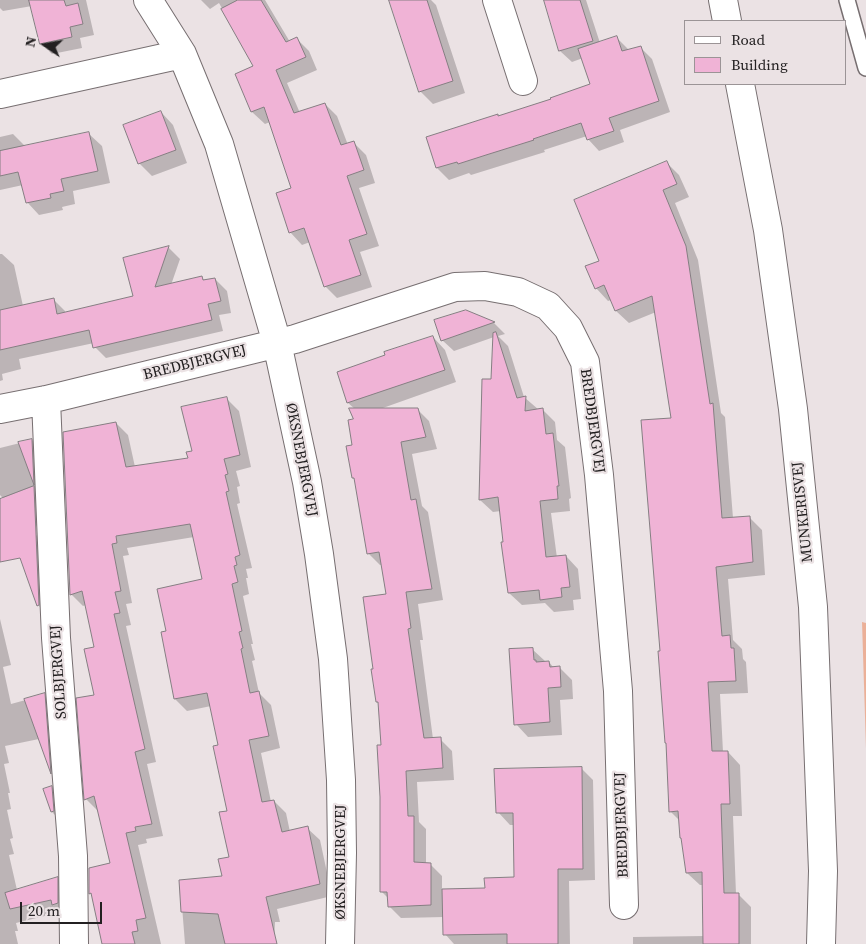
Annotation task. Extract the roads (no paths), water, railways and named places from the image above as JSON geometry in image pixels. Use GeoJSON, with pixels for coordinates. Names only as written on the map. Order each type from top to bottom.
{"type":"FeatureCollection","features":[{"type":"Feature","properties":{"kind":"street","name":"ØKSNEBJERGVEJ"},"geometry":{"type":"LineString","coordinates":[[148,0],[182,54],[218,144],[277,343],[307,482],[333,659],[341,789],[340,944]]}},
{"type":"Feature","properties":{"kind":"street"},"geometry":{"type":"LineString","coordinates":[[497,0],[523,81]]}},
{"type":"Feature","properties":{"kind":"street"},"geometry":{"type":"LineString","coordinates":[[723,0],[728,20]]}},
{"type":"Feature","properties":{"kind":"street"},"geometry":{"type":"LineString","coordinates":[[0,94],[182,54]]}},
{"type":"Feature","properties":{"kind":"street","name":"MUNKERISVEJ"},"geometry":{"type":"LineString","coordinates":[[740,85],[770,240],[793,409],[813,607],[823,871],[821,944]]}},
{"type":"Feature","properties":{"kind":"street","name":"BREDBJERGVEJ"},"geometry":{"type":"LineString","coordinates":[[0,408],[46,400],[295,339],[455,287],[485,286],[518,292],[548,306],[568,328],[585,362],[599,475],[618,691],[624,905]]}},
{"type":"Feature","properties":{"kind":"street","name":"SOLBJERGVEJ"},"geometry":{"type":"LineString","coordinates":[[46,400],[56,638],[73,856],[74,944]]}},
{"type":"Feature","properties":{"kind":"lane"},"geometry":{"type":"LineString","coordinates":[[846,0],[866,68]]}}]}
